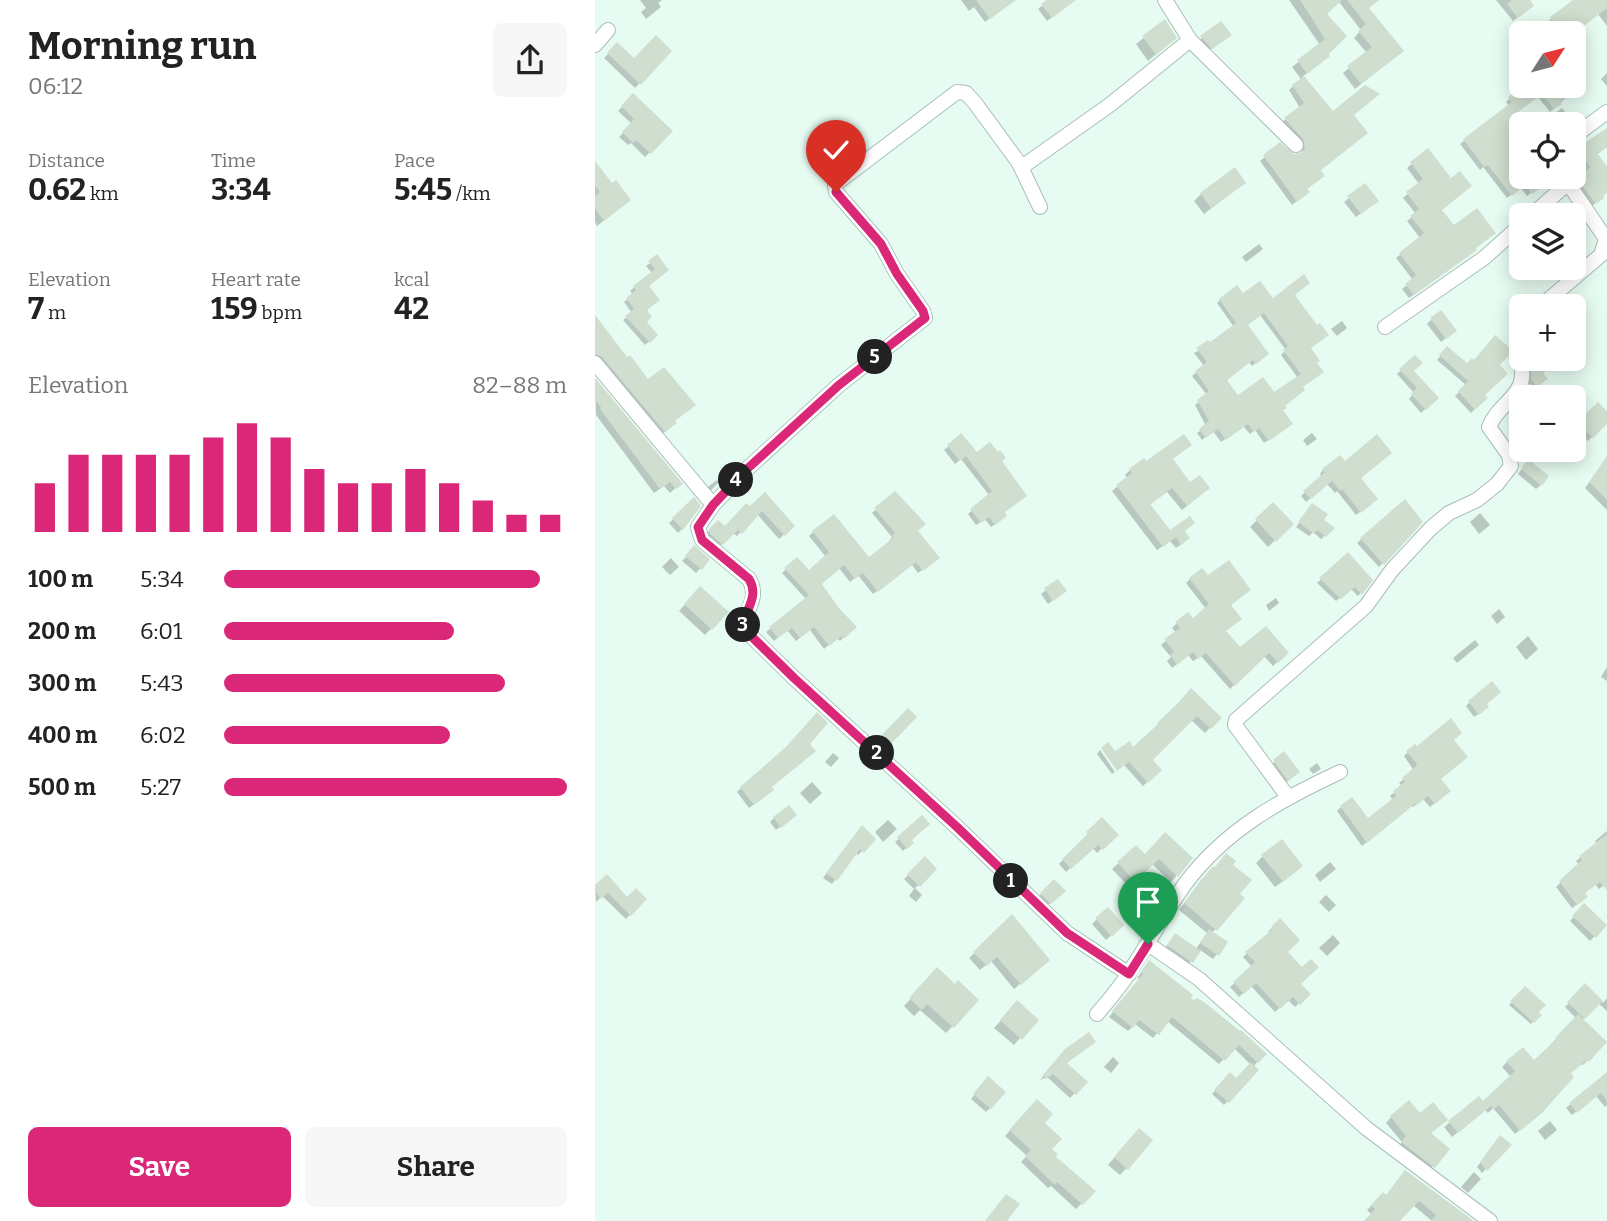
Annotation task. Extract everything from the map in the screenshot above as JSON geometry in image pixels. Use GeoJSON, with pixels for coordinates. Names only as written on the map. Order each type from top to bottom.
{"type":"FeatureCollection","features":[{"type":"Feature","properties":{"kind":"street"},"geometry":{"type":"LineString","coordinates":[[1165,0],[1190,40],[1296,145]]}},
{"type":"Feature","properties":{"kind":"street"},"geometry":{"type":"LineString","coordinates":[[595,45],[608,30]]}},
{"type":"Feature","properties":{"kind":"street"},"geometry":{"type":"LineString","coordinates":[[1022,167],[1111,104],[1190,40]]}},
{"type":"Feature","properties":{"kind":"street"},"geometry":{"type":"LineString","coordinates":[[1040,207],[1022,167],[975,103],[961,91],[837,183],[836,192],[881,244],[925,318],[839,385],[747,469],[713,505],[698,527],[702,540],[749,579],[754,588],[743,624],[745,630],[1067,933],[1129,974]]}},
{"type":"Feature","properties":{"kind":"street"},"geometry":{"type":"LineString","coordinates":[[1586,127],[1607,112]]}},
{"type":"Feature","properties":{"kind":"street"},"geometry":{"type":"LineString","coordinates":[[1544,203],[1559,189]]}},
{"type":"Feature","properties":{"kind":"street"},"geometry":{"type":"LineString","coordinates":[[1555,294],[1601,256],[1606,239],[1574,189]]}},
{"type":"Feature","properties":{"kind":"street"},"geometry":{"type":"LineString","coordinates":[[1385,327],[1484,258],[1509,236]]}},
{"type":"Feature","properties":{"kind":"street"},"geometry":{"type":"LineString","coordinates":[[595,363],[713,505]]}},
{"type":"Feature","properties":{"kind":"street"},"geometry":{"type":"LineString","coordinates":[[1287,797],[1235,725],[1237,720],[1366,606],[1392,570],[1431,528],[1449,513],[1477,500],[1497,484],[1511,466],[1509,455],[1489,427],[1495,415],[1519,389],[1522,371]]}},
{"type":"Feature","properties":{"kind":"street"},"geometry":{"type":"LineString","coordinates":[[1097,1014],[1129,974],[1185,884],[1212,854],[1243,824],[1287,797],[1340,772]]}},
{"type":"Feature","properties":{"kind":"street"},"geometry":{"type":"LineString","coordinates":[[1148,944],[1199,979],[1366,1128],[1490,1221]]}},
{"type":"Feature","properties":{"kind":"building"},"geometry":{"type":"Polygon","coordinates":[[[976,0],[1016,0],[990,19],[976,0]]]}},
{"type":"Feature","properties":{"kind":"building"},"geometry":{"type":"Polygon","coordinates":[[[1047,0],[1076,0],[1052,18],[1041,4],[1047,0]]]}},
{"type":"Feature","properties":{"kind":"building"},"geometry":{"type":"Polygon","coordinates":[[[1300,0],[1342,0],[1327,14],[1347,36],[1330,56],[1307,74],[1297,60],[1325,39],[1300,0]]]}},
{"type":"Feature","properties":{"kind":"building"},"geometry":{"type":"Polygon","coordinates":[[[1347,0],[1379,0],[1369,8],[1404,51],[1361,84],[1347,66],[1372,47],[1358,31],[1366,24],[1347,0]]]}},
{"type":"Feature","properties":{"kind":"building"},"geometry":{"type":"Polygon","coordinates":[[[1512,0],[1530,0],[1534,6],[1518,18],[1507,4],[1512,0]]]}},
{"type":"Feature","properties":{"kind":"building"},"geometry":{"type":"Polygon","coordinates":[[[1573,0],[1607,0],[1607,8],[1586,24],[1586,21],[1553,21],[1550,17],[1573,0]]]}},
{"type":"Feature","properties":{"kind":"building"},"geometry":{"type":"Polygon","coordinates":[[[1165,19],[1177,38],[1156,55],[1142,36],[1165,19]]]}},
{"type":"Feature","properties":{"kind":"building"},"geometry":{"type":"Polygon","coordinates":[[[1221,21],[1232,35],[1212,49],[1200,36],[1221,21]]]}},
{"type":"Feature","properties":{"kind":"building"},"geometry":{"type":"Polygon","coordinates":[[[656,35],[672,51],[641,85],[607,53],[617,42],[634,58],[656,35]]]}},
{"type":"Feature","properties":{"kind":"building"},"geometry":{"type":"Polygon","coordinates":[[[1304,76],[1333,111],[1365,85],[1380,94],[1354,115],[1368,133],[1321,170],[1325,176],[1307,189],[1310,192],[1297,202],[1263,155],[1280,142],[1294,154],[1305,148],[1303,139],[1284,118],[1304,103],[1292,85],[1304,76]]]}},
{"type":"Feature","properties":{"kind":"building"},"geometry":{"type":"Polygon","coordinates":[[[633,93],[673,131],[651,154],[636,140],[633,143],[622,132],[634,119],[621,106],[633,93]]]}},
{"type":"Feature","properties":{"kind":"building"},"geometry":{"type":"Polygon","coordinates":[[[1508,97],[1537,98],[1518,112],[1509,112],[1509,189],[1520,189],[1512,196],[1488,165],[1484,167],[1463,139],[1512,102],[1508,97]]]}},
{"type":"Feature","properties":{"kind":"building"},"geometry":{"type":"Polygon","coordinates":[[[1545,98],[1564,98],[1560,101],[1562,104],[1554,109],[1545,98]]]}},
{"type":"Feature","properties":{"kind":"building"},"geometry":{"type":"Polygon","coordinates":[[[1607,128],[1607,147],[1597,153],[1607,166],[1607,192],[1596,204],[1585,189],[1586,170],[1590,167],[1586,161],[1586,142],[1607,128]]]}},
{"type":"Feature","properties":{"kind":"building"},"geometry":{"type":"Polygon","coordinates":[[[1428,148],[1451,178],[1460,171],[1472,186],[1442,210],[1454,225],[1477,208],[1496,233],[1476,248],[1477,250],[1414,295],[1405,284],[1416,275],[1399,253],[1424,233],[1410,216],[1419,209],[1406,192],[1423,179],[1410,162],[1428,148]]]}},
{"type":"Feature","properties":{"kind":"building"},"geometry":{"type":"Polygon","coordinates":[[[595,161],[612,183],[616,180],[631,200],[604,221],[595,208],[595,196],[600,192],[595,186],[595,161]]]}},
{"type":"Feature","properties":{"kind":"building"},"geometry":{"type":"Polygon","coordinates":[[[1235,167],[1246,183],[1211,208],[1200,193],[1235,167]]]}},
{"type":"Feature","properties":{"kind":"building"},"geometry":{"type":"Polygon","coordinates":[[[1365,183],[1379,201],[1361,214],[1347,196],[1365,183]]]}},
{"type":"Feature","properties":{"kind":"building"},"geometry":{"type":"Polygon","coordinates":[[[657,254],[669,270],[649,286],[660,300],[647,310],[652,317],[647,322],[658,335],[650,343],[625,316],[634,309],[626,298],[636,290],[633,286],[655,269],[648,261],[657,254]]]}},
{"type":"Feature","properties":{"kind":"building"},"geometry":{"type":"Polygon","coordinates":[[[1304,274],[1310,283],[1295,295],[1317,325],[1320,323],[1329,335],[1311,348],[1324,372],[1303,387],[1305,390],[1285,406],[1287,408],[1283,410],[1293,424],[1269,441],[1259,428],[1254,432],[1248,424],[1226,440],[1218,429],[1206,438],[1199,429],[1209,421],[1197,400],[1209,391],[1195,371],[1207,362],[1196,348],[1208,340],[1210,342],[1236,323],[1219,299],[1237,285],[1243,293],[1260,281],[1273,298],[1304,274]],[[1264,313],[1248,325],[1269,354],[1256,364],[1253,360],[1227,380],[1238,395],[1263,377],[1274,392],[1301,374],[1283,350],[1288,346],[1264,313]]]}},
{"type":"Feature","properties":{"kind":"building"},"geometry":{"type":"Polygon","coordinates":[[[1441,310],[1457,331],[1446,339],[1430,318],[1441,310]]]}},
{"type":"Feature","properties":{"kind":"building"},"geometry":{"type":"Polygon","coordinates":[[[595,315],[627,357],[630,355],[648,379],[664,367],[696,405],[665,432],[602,357],[595,354],[595,315]]]}},
{"type":"Feature","properties":{"kind":"building"},"geometry":{"type":"Polygon","coordinates":[[[1495,335],[1509,347],[1509,355],[1500,365],[1508,374],[1485,395],[1488,398],[1475,410],[1458,391],[1468,381],[1439,355],[1447,346],[1467,363],[1472,358],[1474,360],[1495,335]]]}},
{"type":"Feature","properties":{"kind":"building"},"geometry":{"type":"Polygon","coordinates":[[[1415,355],[1423,363],[1414,371],[1439,398],[1426,410],[1411,394],[1417,388],[1399,369],[1415,355]]]}},
{"type":"Feature","properties":{"kind":"building"},"geometry":{"type":"Polygon","coordinates":[[[1531,371],[1546,371],[1543,373],[1548,379],[1536,385],[1531,379],[1531,371]]]}},
{"type":"Feature","properties":{"kind":"building"},"geometry":{"type":"Polygon","coordinates":[[[595,378],[683,484],[676,489],[670,482],[660,489],[600,409],[595,400],[595,378]]]}},
{"type":"Feature","properties":{"kind":"building"},"geometry":{"type":"Polygon","coordinates":[[[1598,402],[1607,411],[1607,424],[1593,438],[1586,431],[1586,413],[1598,402]]]}},
{"type":"Feature","properties":{"kind":"building"},"geometry":{"type":"Polygon","coordinates":[[[961,433],[977,452],[990,442],[998,452],[1000,450],[1006,458],[1002,461],[1027,496],[1005,512],[1007,516],[995,525],[989,517],[981,523],[970,509],[992,491],[966,456],[960,461],[947,445],[961,433]]]}},
{"type":"Feature","properties":{"kind":"building"},"geometry":{"type":"Polygon","coordinates":[[[1184,434],[1192,445],[1173,459],[1190,482],[1200,475],[1210,488],[1187,506],[1172,488],[1150,504],[1170,530],[1190,516],[1195,523],[1185,531],[1190,538],[1181,545],[1176,537],[1163,547],[1116,485],[1132,473],[1129,469],[1144,458],[1146,461],[1184,434]]]}},
{"type":"Feature","properties":{"kind":"building"},"geometry":{"type":"Polygon","coordinates":[[[1377,434],[1392,453],[1361,478],[1378,499],[1361,513],[1332,481],[1311,499],[1303,491],[1325,472],[1322,469],[1340,455],[1345,461],[1377,434]]]}},
{"type":"Feature","properties":{"kind":"building"},"geometry":{"type":"Polygon","coordinates":[[[1607,456],[1607,500],[1589,482],[1607,456]]]}},
{"type":"Feature","properties":{"kind":"building"},"geometry":{"type":"Polygon","coordinates":[[[1526,462],[1532,462],[1549,476],[1542,486],[1521,469],[1526,462]]]}},
{"type":"Feature","properties":{"kind":"building"},"geometry":{"type":"Polygon","coordinates":[[[895,491],[926,524],[918,531],[940,558],[923,571],[916,562],[878,592],[863,573],[855,579],[844,565],[822,584],[838,607],[857,627],[845,638],[842,636],[829,646],[814,627],[800,638],[792,628],[778,638],[769,627],[809,595],[784,568],[797,557],[809,570],[829,552],[812,531],[834,514],[869,557],[893,538],[895,533],[874,508],[895,491]]]}},
{"type":"Feature","properties":{"kind":"building"},"geometry":{"type":"Polygon","coordinates":[[[765,492],[795,526],[785,536],[762,511],[742,534],[738,530],[723,545],[710,534],[709,529],[718,520],[725,526],[746,503],[750,506],[765,492]]]}},
{"type":"Feature","properties":{"kind":"building"},"geometry":{"type":"Polygon","coordinates":[[[694,497],[701,506],[683,530],[672,518],[694,497]]]}},
{"type":"Feature","properties":{"kind":"building"},"geometry":{"type":"Polygon","coordinates":[[[1405,499],[1423,522],[1384,565],[1360,538],[1405,499]]]}},
{"type":"Feature","properties":{"kind":"building"},"geometry":{"type":"Polygon","coordinates":[[[1273,502],[1294,524],[1276,542],[1255,519],[1273,502]]]}},
{"type":"Feature","properties":{"kind":"building"},"geometry":{"type":"Polygon","coordinates":[[[1312,503],[1328,514],[1324,520],[1335,528],[1326,537],[1317,530],[1314,534],[1298,522],[1312,503]]]}},
{"type":"Feature","properties":{"kind":"building"},"geometry":{"type":"Polygon","coordinates":[[[694,545],[710,559],[702,570],[685,556],[694,545]]]}},
{"type":"Feature","properties":{"kind":"building"},"geometry":{"type":"Polygon","coordinates":[[[1348,552],[1373,580],[1362,595],[1355,587],[1341,599],[1319,578],[1348,552]]]}},
{"type":"Feature","properties":{"kind":"building"},"geometry":{"type":"Polygon","coordinates":[[[1229,560],[1251,590],[1231,605],[1242,619],[1226,631],[1240,647],[1266,626],[1289,653],[1278,663],[1269,653],[1235,686],[1206,653],[1198,659],[1193,652],[1177,665],[1170,655],[1174,652],[1164,639],[1180,628],[1175,622],[1188,612],[1193,618],[1209,604],[1189,578],[1202,568],[1208,575],[1229,560]]]}},
{"type":"Feature","properties":{"kind":"building"},"geometry":{"type":"Polygon","coordinates":[[[1058,579],[1067,591],[1053,601],[1044,588],[1058,579]]]}},
{"type":"Feature","properties":{"kind":"building"},"geometry":{"type":"Polygon","coordinates":[[[700,586],[729,612],[712,630],[684,604],[700,586]]]}},
{"type":"Feature","properties":{"kind":"building"},"geometry":{"type":"Polygon","coordinates":[[[1492,681],[1501,692],[1479,715],[1468,701],[1492,681]]]}},
{"type":"Feature","properties":{"kind":"building"},"geometry":{"type":"Polygon","coordinates":[[[1191,688],[1222,718],[1211,729],[1197,716],[1153,760],[1162,770],[1148,783],[1129,762],[1117,771],[1101,748],[1108,742],[1115,751],[1130,741],[1133,747],[1191,688]]]}},
{"type":"Feature","properties":{"kind":"building"},"geometry":{"type":"Polygon","coordinates":[[[908,708],[917,717],[886,749],[877,740],[908,708]]]}},
{"type":"Feature","properties":{"kind":"building"},"geometry":{"type":"Polygon","coordinates":[[[817,712],[828,723],[810,744],[816,751],[754,805],[740,787],[786,747],[817,712]]]}},
{"type":"Feature","properties":{"kind":"building"},"geometry":{"type":"Polygon","coordinates":[[[1451,718],[1462,733],[1454,740],[1468,757],[1441,779],[1451,791],[1435,804],[1428,796],[1417,805],[1416,803],[1367,843],[1340,806],[1352,797],[1368,818],[1396,796],[1393,791],[1405,782],[1402,778],[1417,764],[1406,751],[1415,744],[1417,746],[1451,718]]]}},
{"type":"Feature","properties":{"kind":"building"},"geometry":{"type":"Polygon","coordinates":[[[1284,751],[1300,772],[1288,781],[1273,760],[1284,751]]]}},
{"type":"Feature","properties":{"kind":"building"},"geometry":{"type":"Polygon","coordinates":[[[789,805],[797,815],[781,828],[773,817],[789,805]]]}},
{"type":"Feature","properties":{"kind":"building"},"geometry":{"type":"Polygon","coordinates":[[[922,815],[930,824],[912,840],[914,843],[907,849],[897,837],[922,815]]]}},
{"type":"Feature","properties":{"kind":"building"},"geometry":{"type":"Polygon","coordinates":[[[1102,817],[1119,835],[1103,850],[1098,845],[1071,869],[1062,859],[1102,817]]]}},
{"type":"Feature","properties":{"kind":"building"},"geometry":{"type":"Polygon","coordinates":[[[862,825],[876,839],[864,853],[860,849],[837,881],[826,873],[862,825]]]}},
{"type":"Feature","properties":{"kind":"building"},"geometry":{"type":"Polygon","coordinates":[[[1165,832],[1193,858],[1178,877],[1159,859],[1135,882],[1117,862],[1136,845],[1145,854],[1165,832]]]}},
{"type":"Feature","properties":{"kind":"building"},"geometry":{"type":"Polygon","coordinates":[[[1607,834],[1607,890],[1600,882],[1585,893],[1588,897],[1577,905],[1559,881],[1582,860],[1579,856],[1607,834]]]}},
{"type":"Feature","properties":{"kind":"building"},"geometry":{"type":"Polygon","coordinates":[[[1282,839],[1303,866],[1283,882],[1261,855],[1282,839]]]}},
{"type":"Feature","properties":{"kind":"building"},"geometry":{"type":"Polygon","coordinates":[[[1226,853],[1236,861],[1233,865],[1252,880],[1240,894],[1245,898],[1217,931],[1184,903],[1226,853]]]}},
{"type":"Feature","properties":{"kind":"building"},"geometry":{"type":"Polygon","coordinates":[[[925,856],[937,869],[920,887],[907,874],[925,856]]]}},
{"type":"Feature","properties":{"kind":"building"},"geometry":{"type":"Polygon","coordinates":[[[607,874],[627,897],[636,888],[647,899],[631,916],[608,893],[601,899],[595,892],[595,885],[607,874]]]}},
{"type":"Feature","properties":{"kind":"building"},"geometry":{"type":"Polygon","coordinates":[[[1054,879],[1066,891],[1051,904],[1040,893],[1054,879]]]}},
{"type":"Feature","properties":{"kind":"building"},"geometry":{"type":"Polygon","coordinates":[[[1134,883],[1153,903],[1140,914],[1122,894],[1134,883]]]}},
{"type":"Feature","properties":{"kind":"building"},"geometry":{"type":"Polygon","coordinates":[[[1584,903],[1607,925],[1596,938],[1572,916],[1584,903]]]}},
{"type":"Feature","properties":{"kind":"building"},"geometry":{"type":"Polygon","coordinates":[[[1108,907],[1124,925],[1112,937],[1095,918],[1108,907]]]}},
{"type":"Feature","properties":{"kind":"building"},"geometry":{"type":"Polygon","coordinates":[[[1012,914],[1050,960],[1021,985],[997,957],[987,966],[973,952],[1012,914]]]}},
{"type":"Feature","properties":{"kind":"building"},"geometry":{"type":"Polygon","coordinates":[[[1280,918],[1300,940],[1288,952],[1302,967],[1311,959],[1319,967],[1301,984],[1311,994],[1300,1005],[1293,997],[1280,1009],[1256,983],[1244,994],[1233,982],[1255,962],[1245,952],[1273,929],[1271,927],[1280,918]]]}},
{"type":"Feature","properties":{"kind":"building"},"geometry":{"type":"Polygon","coordinates":[[[1209,929],[1228,942],[1219,956],[1200,943],[1209,929]]]}},
{"type":"Feature","properties":{"kind":"building"},"geometry":{"type":"Polygon","coordinates":[[[1175,933],[1201,951],[1193,963],[1167,945],[1175,933]]]}},
{"type":"Feature","properties":{"kind":"building"},"geometry":{"type":"Polygon","coordinates":[[[1149,960],[1193,995],[1191,998],[1204,1002],[1267,1054],[1258,1063],[1239,1045],[1225,1061],[1172,1017],[1159,1035],[1139,1020],[1133,1028],[1112,1011],[1143,974],[1141,972],[1149,960]]]}},
{"type":"Feature","properties":{"kind":"building"},"geometry":{"type":"Polygon","coordinates":[[[937,967],[955,984],[958,980],[979,1000],[954,1028],[927,1004],[922,1010],[909,998],[937,967]]]}},
{"type":"Feature","properties":{"kind":"building"},"geometry":{"type":"Polygon","coordinates":[[[1585,983],[1603,1001],[1585,1019],[1567,1002],[1585,983]]]}},
{"type":"Feature","properties":{"kind":"building"},"geometry":{"type":"Polygon","coordinates":[[[1525,986],[1546,1005],[1539,1012],[1542,1015],[1534,1023],[1510,1001],[1525,986]]]}},
{"type":"Feature","properties":{"kind":"building"},"geometry":{"type":"Polygon","coordinates":[[[1017,1000],[1039,1020],[1022,1040],[1000,1020],[1017,1000]]]}},
{"type":"Feature","properties":{"kind":"building"},"geometry":{"type":"Polygon","coordinates":[[[1578,1014],[1607,1042],[1589,1062],[1587,1060],[1571,1073],[1574,1077],[1541,1114],[1520,1131],[1499,1105],[1493,1110],[1491,1106],[1458,1133],[1448,1121],[1479,1096],[1483,1101],[1515,1071],[1506,1061],[1523,1047],[1534,1060],[1557,1039],[1555,1038],[1578,1014]]]}},
{"type":"Feature","properties":{"kind":"building"},"geometry":{"type":"Polygon","coordinates":[[[1089,1032],[1096,1042],[1067,1063],[1088,1082],[1076,1095],[1053,1074],[1046,1079],[1043,1075],[1065,1049],[1089,1032]]]}},
{"type":"Feature","properties":{"kind":"building"},"geometry":{"type":"Polygon","coordinates":[[[1251,1062],[1259,1070],[1229,1103],[1214,1090],[1230,1072],[1236,1078],[1251,1062]]]}},
{"type":"Feature","properties":{"kind":"building"},"geometry":{"type":"Polygon","coordinates":[[[1607,1072],[1607,1101],[1601,1093],[1577,1113],[1569,1103],[1607,1072]]]}},
{"type":"Feature","properties":{"kind":"building"},"geometry":{"type":"Polygon","coordinates":[[[988,1076],[1006,1092],[991,1109],[973,1094],[988,1076]]]}},
{"type":"Feature","properties":{"kind":"building"},"geometry":{"type":"Polygon","coordinates":[[[1037,1099],[1053,1114],[1045,1123],[1062,1139],[1052,1149],[1058,1154],[1056,1157],[1096,1191],[1083,1205],[1057,1182],[1055,1185],[1025,1156],[1031,1150],[1009,1130],[1037,1099]]]}},
{"type":"Feature","properties":{"kind":"building"},"geometry":{"type":"Polygon","coordinates":[[[1409,1100],[1420,1113],[1433,1102],[1448,1120],[1431,1133],[1450,1149],[1435,1168],[1401,1142],[1406,1136],[1390,1116],[1409,1100]]]}},
{"type":"Feature","properties":{"kind":"building"},"geometry":{"type":"Polygon","coordinates":[[[1139,1128],[1153,1140],[1128,1170],[1114,1157],[1139,1128]]]}},
{"type":"Feature","properties":{"kind":"building"},"geometry":{"type":"Polygon","coordinates":[[[1500,1135],[1512,1145],[1487,1171],[1480,1162],[1500,1135]]]}},
{"type":"Feature","properties":{"kind":"building"},"geometry":{"type":"Polygon","coordinates":[[[1405,1170],[1474,1221],[1431,1221],[1436,1215],[1419,1201],[1400,1221],[1364,1221],[1375,1209],[1371,1205],[1383,1192],[1386,1195],[1405,1170]]]}},
{"type":"Feature","properties":{"kind":"building"},"geometry":{"type":"Polygon","coordinates":[[[1006,1194],[1020,1204],[1007,1221],[985,1221],[1006,1194]]]}},
{"type":"Feature","properties":{"kind":"route"},"geometry":{"type":"LineString","coordinates":[[836,192],[881,244],[925,318],[839,385],[747,469],[713,505],[698,527],[699,534],[702,540],[749,579],[754,588],[743,624],[745,630],[1067,933],[1129,974],[1148,944]]}}]}
